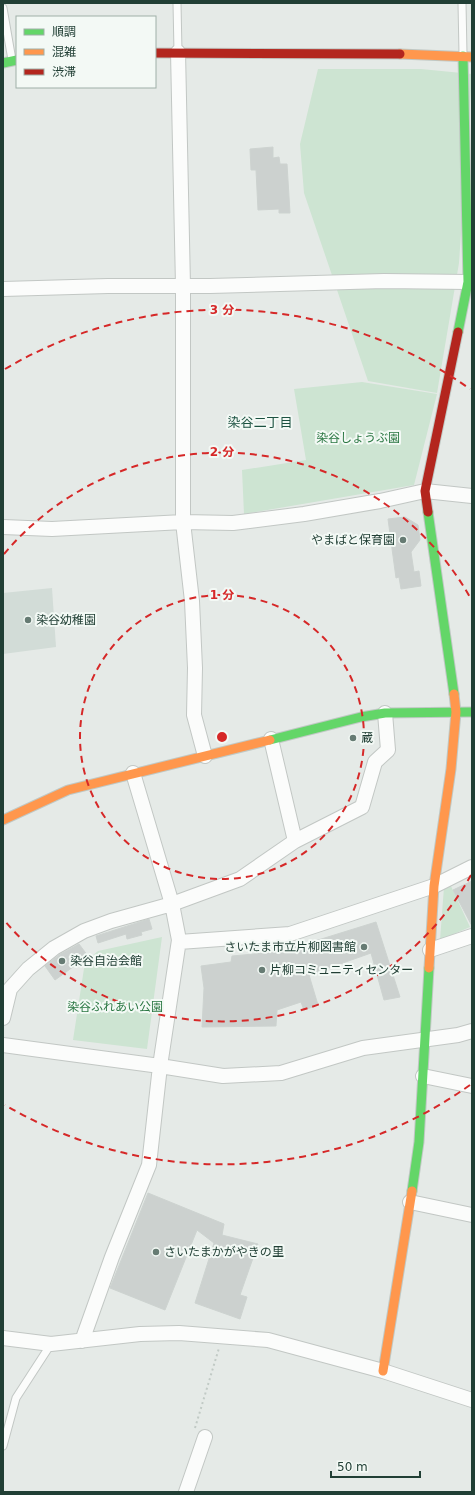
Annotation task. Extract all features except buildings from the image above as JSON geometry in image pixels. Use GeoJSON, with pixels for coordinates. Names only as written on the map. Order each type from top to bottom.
{"type":"FeatureCollection","features":[{"type":"Feature","properties":{"kind":"street"},"geometry":{"type":"LineString","coordinates":[[178,52],[183,286],[183,522],[192,602],[195,668],[194,715],[205,756]]}},
{"type":"Feature","properties":{"kind":"street"},"geometry":{"type":"LineString","coordinates":[[156,53],[178,52],[306,55],[380,53],[468,57],[468,282],[442,416],[425,491],[456,712],[451,769],[434,886],[419,1142],[383,1371]]}},
{"type":"Feature","properties":{"kind":"street"},"geometry":{"type":"LineString","coordinates":[[3,63],[15,60]]}},
{"type":"Feature","properties":{"kind":"street"},"geometry":{"type":"LineString","coordinates":[[3,289],[384,281],[468,282]]}},
{"type":"Feature","properties":{"kind":"street"},"geometry":{"type":"LineString","coordinates":[[3,527],[52,528],[183,522],[234,523],[280,518],[380,501],[425,491],[472,496]]}},
{"type":"Feature","properties":{"kind":"street"},"geometry":{"type":"LineString","coordinates":[[3,820],[68,790],[271,739],[385,713],[472,712]]}},
{"type":"Feature","properties":{"kind":"street"},"geometry":{"type":"LineString","coordinates":[[3,1018],[7,990],[33,964],[54,948],[84,931],[111,921],[172,904],[240,879],[295,841],[362,806],[375,762],[388,750],[385,713]]}},
{"type":"Feature","properties":{"kind":"street"},"geometry":{"type":"LineString","coordinates":[[271,739],[295,841]]}},
{"type":"Feature","properties":{"kind":"street"},"geometry":{"type":"LineString","coordinates":[[82,1341],[112,1257],[149,1165],[160,1066],[179,942],[172,904],[133,773]]}},
{"type":"Feature","properties":{"kind":"street"},"geometry":{"type":"LineString","coordinates":[[179,942],[290,934],[434,886],[472,867]]}},
{"type":"Feature","properties":{"kind":"street"},"geometry":{"type":"LineString","coordinates":[[430,950],[472,936]]}},
{"type":"Feature","properties":{"kind":"street"},"geometry":{"type":"LineString","coordinates":[[3,1045],[160,1066],[222,1076],[281,1073],[363,1048],[458,1035],[472,1031]]}},
{"type":"Feature","properties":{"kind":"street"},"geometry":{"type":"LineString","coordinates":[[423,1076],[472,1086]]}},
{"type":"Feature","properties":{"kind":"street"},"geometry":{"type":"LineString","coordinates":[[410,1202],[472,1215]]}},
{"type":"Feature","properties":{"kind":"street"},"geometry":{"type":"LineString","coordinates":[[3,1338],[51,1344],[140,1334],[179,1333],[268,1340],[383,1371],[472,1400]]}},
{"type":"Feature","properties":{"kind":"street"},"geometry":{"type":"LineString","coordinates":[[186,1492],[205,1437]]}},
{"type":"Feature","properties":{"kind":"lane"},"geometry":{"type":"LineString","coordinates":[[177,3],[178,52]]}},
{"type":"Feature","properties":{"kind":"lane"},"geometry":{"type":"LineString","coordinates":[[462,3],[468,57]]}},
{"type":"Feature","properties":{"kind":"lane"},"geometry":{"type":"LineString","coordinates":[[3,8],[15,60]]}},
{"type":"Feature","properties":{"kind":"lane"},"geometry":{"type":"LineString","coordinates":[[3,1446],[16,1398],[51,1344]]}},
{"type":"Feature","properties":{"kind":"path"},"geometry":{"type":"LineString","coordinates":[[205,1437],[194,1433],[223,1337]]}},
{"type":"Feature","properties":{"kind":"shaded area","name":"染谷幼稚園"},"geometry":{"type":"Polygon","coordinates":[[[52,588],[56,647],[3,654],[3,593],[52,588]]]}},
{"type":"Feature","properties":{"kind":"green space"},"geometry":{"type":"Polygon","coordinates":[[[318,69],[421,69],[472,74],[459,263],[437,393],[368,381],[304,193],[300,144],[318,69]]]}},
{"type":"Feature","properties":{"kind":"green space","name":"染谷しょうぶ園"},"geometry":{"type":"Polygon","coordinates":[[[362,382],[437,394],[414,485],[244,514],[242,470],[306,460],[294,389],[362,382]]]}},
{"type":"Feature","properties":{"kind":"green space"},"geometry":{"type":"Polygon","coordinates":[[[450,884],[470,927],[440,940],[444,887],[450,884]]]}},
{"type":"Feature","properties":{"kind":"green space","name":"染谷ふれあい公園"},"geometry":{"type":"Polygon","coordinates":[[[162,937],[147,1049],[73,1040],[85,962],[98,951],[162,937]]]}},
{"type":"Feature","properties":{"kind":"traffic: fast"},"geometry":{"type":"LineString","coordinates":[[458,332],[468,282],[463,56]]}},
{"type":"Feature","properties":{"kind":"traffic: fast"},"geometry":{"type":"LineString","coordinates":[[3,63],[16,60]]}},
{"type":"Feature","properties":{"kind":"traffic: fast"},"geometry":{"type":"LineString","coordinates":[[428,512],[454,694]]}},
{"type":"Feature","properties":{"kind":"traffic: fast"},"geometry":{"type":"LineString","coordinates":[[270,740],[361,717],[385,713],[472,712]]}},
{"type":"Feature","properties":{"kind":"traffic: fast"},"geometry":{"type":"LineString","coordinates":[[412,1191],[419,1142],[429,968]]}},
{"type":"Feature","properties":{"kind":"traffic: slow"},"geometry":{"type":"LineString","coordinates":[[400,54],[472,57]]}},
{"type":"Feature","properties":{"kind":"traffic: slow"},"geometry":{"type":"LineString","coordinates":[[429,968],[434,886],[451,769],[456,712],[454,694]]}},
{"type":"Feature","properties":{"kind":"traffic: slow"},"geometry":{"type":"LineString","coordinates":[[3,820],[68,790],[270,740]]}},
{"type":"Feature","properties":{"kind":"traffic: slow"},"geometry":{"type":"LineString","coordinates":[[383,1371],[412,1191]]}},
{"type":"Feature","properties":{"kind":"traffic: jam"},"geometry":{"type":"LineString","coordinates":[[156,53],[400,54]]}},
{"type":"Feature","properties":{"kind":"traffic: jam"},"geometry":{"type":"LineString","coordinates":[[428,512],[425,491],[458,332]]}},
{"type":"Feature","properties":{"kind":"place","name":"やまばと保育園"},"geometry":{"type":"Point","coordinates":[403,540]}},
{"type":"Feature","properties":{"kind":"place","name":"染谷幼稚園"},"geometry":{"type":"Point","coordinates":[28,620]}},
{"type":"Feature","properties":{"kind":"place","name":"蔵"},"geometry":{"type":"Point","coordinates":[353,738]}},
{"type":"Feature","properties":{"kind":"place","name":"さいたま市立片柳図書館"},"geometry":{"type":"Point","coordinates":[364,947]}},
{"type":"Feature","properties":{"kind":"place","name":"染谷自治会館"},"geometry":{"type":"Point","coordinates":[62,961]}},
{"type":"Feature","properties":{"kind":"place","name":"片柳コミュニティセンター"},"geometry":{"type":"Point","coordinates":[262,970]}},
{"type":"Feature","properties":{"kind":"place","name":"さいたまかがやきの里"},"geometry":{"type":"Point","coordinates":[156,1252]}},
{"type":"Feature","properties":{"kind":"district","name":"染谷二丁目"},"geometry":{"type":"Point","coordinates":[260,422]}}]}
